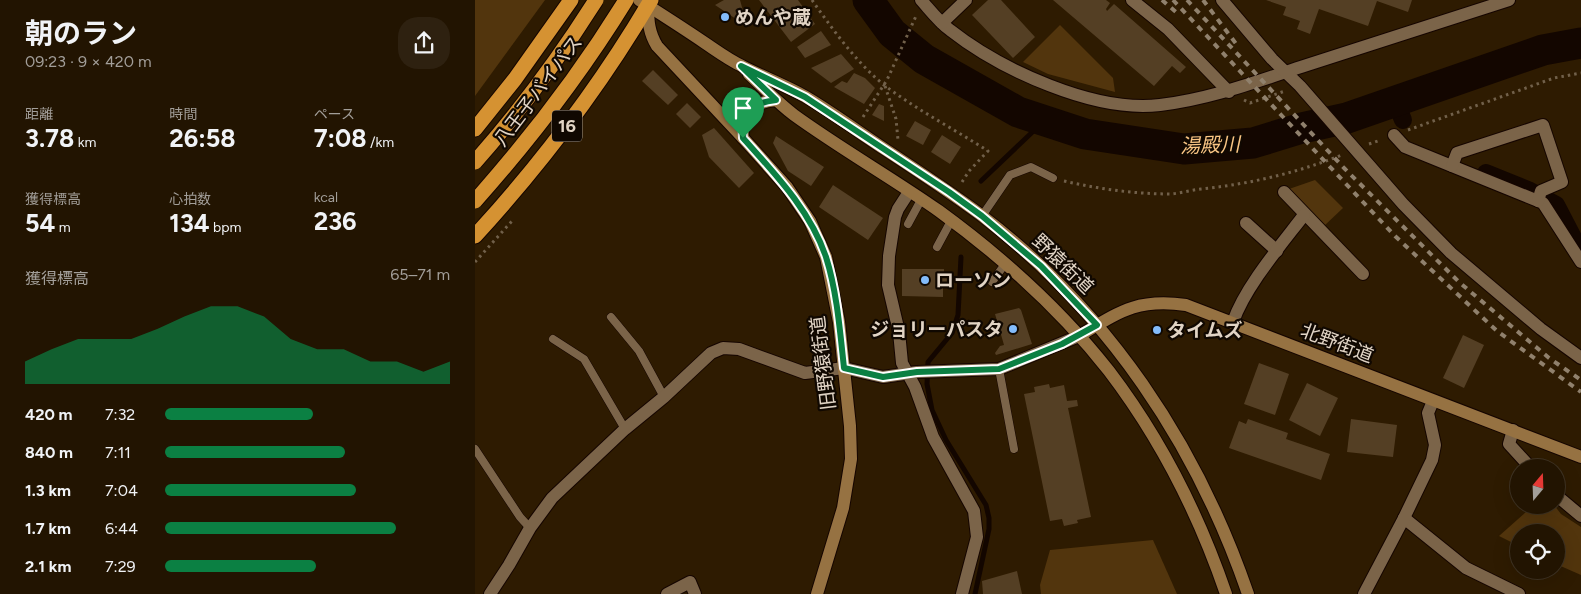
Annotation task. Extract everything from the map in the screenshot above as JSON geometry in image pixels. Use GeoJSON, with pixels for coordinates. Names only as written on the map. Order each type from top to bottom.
{"type":"FeatureCollection","features":[{"type":"Feature","properties":{"kind":"highway"},"geometry":{"type":"LineString","coordinates":[[475,129],[515,79],[571,0]]}},
{"type":"Feature","properties":{"kind":"highway","name":"八王子バイパス"},"geometry":{"type":"LineString","coordinates":[[475,162],[533,93],[596,0]]}},
{"type":"Feature","properties":{"kind":"highway","name":"八王子バイパス"},"geometry":{"type":"LineString","coordinates":[[475,202],[553,109],[600,43],[626,0]]}},
{"type":"Feature","properties":{"kind":"highway","name":"16"},"geometry":{"type":"LineString","coordinates":[[475,236],[527,177],[570,122],[646,2]]}},
{"type":"Feature","properties":{"kind":"main road","name":"野猿街道"},"geometry":{"type":"LineString","coordinates":[[646,2],[741,66],[805,97],[949,192],[982,216],[1041,266],[1097,325],[1128,362],[1151,395],[1192,464],[1225,534],[1248,594]]}},
{"type":"Feature","properties":{"kind":"main road","name":"旧野猿街道"},"geometry":{"type":"LineString","coordinates":[[646,2],[648,22],[652,38],[657,46],[787,187],[802,208],[820,242],[829,271],[839,322],[851,442],[849,473],[843,508],[817,594]]}},
{"type":"Feature","properties":{"kind":"main road","name":"野猿街道"},"geometry":{"type":"LineString","coordinates":[[741,66],[794,115],[951,220],[1005,264],[1037,293],[1079,336],[1123,391],[1168,463],[1200,528],[1227,594]]}},
{"type":"Feature","properties":{"kind":"main road"},"geometry":{"type":"LineString","coordinates":[[743,138],[744,120],[751,108],[758,104],[776,100]]}},
{"type":"Feature","properties":{"kind":"main road","name":"北野街道"},"geometry":{"type":"LineString","coordinates":[[1079,336],[1131,308],[1164,302],[1186,305],[1581,457]]}},
{"type":"Feature","properties":{"kind":"street"},"geometry":{"type":"LineString","coordinates":[[942,23],[966,0]]}},
{"type":"Feature","properties":{"kind":"street"},"geometry":{"type":"LineString","coordinates":[[1132,0],[1168,29],[1229,92]]}},
{"type":"Feature","properties":{"kind":"street"},"geometry":{"type":"LineString","coordinates":[[1222,0],[1272,59],[1300,86],[1403,204],[1451,253],[1541,329],[1581,358]]}},
{"type":"Feature","properties":{"kind":"street"},"geometry":{"type":"LineString","coordinates":[[919,6],[971,44],[1020,72],[1086,98],[1126,105],[1160,105],[1229,92],[1509,0]]}},
{"type":"Feature","properties":{"kind":"street"},"geometry":{"type":"LineString","coordinates":[[1452,166],[1457,153],[1543,125],[1562,182],[1541,191],[1538,201]]}},
{"type":"Feature","properties":{"kind":"street"},"geometry":{"type":"LineString","coordinates":[[1394,135],[1405,146],[1543,203],[1581,262]]}},
{"type":"Feature","properties":{"kind":"street"},"geometry":{"type":"LineString","coordinates":[[909,192],[895,217],[889,256],[888,284],[899,332],[902,363],[912,373],[933,437],[974,511],[977,537],[962,594]]}},
{"type":"Feature","properties":{"kind":"street"},"geometry":{"type":"LineString","coordinates":[[1284,192],[1304,215],[1363,274]]}},
{"type":"Feature","properties":{"kind":"street"},"geometry":{"type":"LineString","coordinates":[[1233,322],[1238,306],[1304,215]]}},
{"type":"Feature","properties":{"kind":"street"},"geometry":{"type":"LineString","coordinates":[[1246,222],[1277,251]]}},
{"type":"Feature","properties":{"kind":"street"},"geometry":{"type":"LineString","coordinates":[[489,594],[509,565],[529,528],[552,498],[625,429],[664,397],[711,353],[723,348],[739,349],[805,373],[844,368],[883,377],[970,368],[999,369],[1079,336]]}},
{"type":"Feature","properties":{"kind":"street"},"geometry":{"type":"LineString","coordinates":[[1364,594],[1432,460],[1435,445],[1428,413],[1433,401]]}},
{"type":"Feature","properties":{"kind":"street"},"geometry":{"type":"LineString","coordinates":[[1513,430],[1509,444],[1523,459]]}},
{"type":"Feature","properties":{"kind":"street"},"geometry":{"type":"LineString","coordinates":[[1565,504],[1581,516]]}},
{"type":"Feature","properties":{"kind":"street"},"geometry":{"type":"LineString","coordinates":[[1404,518],[1466,568],[1519,594]]}},
{"type":"Feature","properties":{"kind":"street"},"geometry":{"type":"LineString","coordinates":[[667,594],[689,582],[695,594]]}},
{"type":"Feature","properties":{"kind":"lane"},"geometry":{"type":"LineString","coordinates":[[982,216],[1010,175],[1031,167],[1053,178]]}},
{"type":"Feature","properties":{"kind":"lane"},"geometry":{"type":"LineString","coordinates":[[909,224],[921,200]]}},
{"type":"Feature","properties":{"kind":"lane"},"geometry":{"type":"LineString","coordinates":[[937,247],[951,220]]}},
{"type":"Feature","properties":{"kind":"lane"},"geometry":{"type":"LineString","coordinates":[[992,282],[1005,264]]}},
{"type":"Feature","properties":{"kind":"lane"},"geometry":{"type":"LineString","coordinates":[[611,317],[639,351],[664,397]]}},
{"type":"Feature","properties":{"kind":"lane"},"geometry":{"type":"LineString","coordinates":[[553,339],[584,359],[625,429]]}},
{"type":"Feature","properties":{"kind":"lane"},"geometry":{"type":"LineString","coordinates":[[999,369],[1014,449]]}},
{"type":"Feature","properties":{"kind":"lane"},"geometry":{"type":"LineString","coordinates":[[476,453],[529,528]]}},
{"type":"Feature","properties":{"kind":"path"},"geometry":{"type":"LineString","coordinates":[[812,0],[857,58],[915,106],[988,151],[969,170],[962,182]]}},
{"type":"Feature","properties":{"kind":"path"},"geometry":{"type":"LineString","coordinates":[[863,117],[885,82],[919,6]]}},
{"type":"Feature","properties":{"kind":"path"},"geometry":{"type":"LineString","coordinates":[[1053,178],[1095,188],[1141,193],[1173,194],[1239,185],[1314,166],[1353,148],[1554,78],[1581,73]]}},
{"type":"Feature","properties":{"kind":"path"},"geometry":{"type":"LineString","coordinates":[[885,82],[896,119],[898,141]]}},
{"type":"Feature","properties":{"kind":"shaded area"},"geometry":{"type":"Polygon","coordinates":[[[475,0],[545,0],[475,96],[475,0]]]}},
{"type":"Feature","properties":{"kind":"shaded area"},"geometry":{"type":"Polygon","coordinates":[[[1060,25],[1113,78],[1115,92],[1048,74],[1023,62],[1060,25]]]}},
{"type":"Feature","properties":{"kind":"shaded area"},"geometry":{"type":"Polygon","coordinates":[[[1315,180],[1343,208],[1324,226],[1289,189],[1315,180]]]}},
{"type":"Feature","properties":{"kind":"shaded area"},"geometry":{"type":"Polygon","coordinates":[[[1524,514],[1561,514],[1581,527],[1581,575],[1565,568],[1565,524],[1513,524],[1524,514]]]}},
{"type":"Feature","properties":{"kind":"shaded area"},"geometry":{"type":"Polygon","coordinates":[[[1510,526],[1510,542],[1499,536],[1510,526]]]}},
{"type":"Feature","properties":{"kind":"shaded area"},"geometry":{"type":"Polygon","coordinates":[[[1153,540],[1177,594],[1041,594],[1040,585],[1050,550],[1153,540]]]}},
{"type":"Feature","properties":{"kind":"building"},"geometry":{"type":"Polygon","coordinates":[[[724,0],[740,0],[745,18],[739,21],[715,5],[724,0]]]}},
{"type":"Feature","properties":{"kind":"building"},"geometry":{"type":"Polygon","coordinates":[[[759,0],[798,0],[815,24],[791,42],[759,0]]]}},
{"type":"Feature","properties":{"kind":"building"},"geometry":{"type":"Polygon","coordinates":[[[988,0],[1001,0],[1035,37],[1013,58],[972,15],[988,0]]]}},
{"type":"Feature","properties":{"kind":"building"},"geometry":{"type":"Polygon","coordinates":[[[1053,0],[1106,0],[1110,3],[1106,9],[1107,11],[1114,4],[1186,67],[1180,73],[1172,66],[1154,86],[1053,0]]]}},
{"type":"Feature","properties":{"kind":"building"},"geometry":{"type":"Polygon","coordinates":[[[1266,0],[1412,0],[1408,12],[1377,1],[1368,26],[1319,9],[1310,34],[1297,29],[1300,21],[1283,15],[1286,7],[1266,0]]]}},
{"type":"Feature","properties":{"kind":"building"},"geometry":{"type":"Polygon","coordinates":[[[821,31],[831,45],[805,58],[797,47],[821,31]]]}},
{"type":"Feature","properties":{"kind":"building"},"geometry":{"type":"Polygon","coordinates":[[[841,54],[854,69],[831,83],[811,68],[841,54]]]}},
{"type":"Feature","properties":{"kind":"building"},"geometry":{"type":"Polygon","coordinates":[[[653,70],[678,95],[668,105],[642,81],[653,70]]]}},
{"type":"Feature","properties":{"kind":"building"},"geometry":{"type":"Polygon","coordinates":[[[854,73],[865,78],[875,88],[864,104],[834,87],[842,81],[847,83],[854,73]]]}},
{"type":"Feature","properties":{"kind":"building"},"geometry":{"type":"Polygon","coordinates":[[[687,103],[701,117],[690,128],[676,114],[687,103]]]}},
{"type":"Feature","properties":{"kind":"building"},"geometry":{"type":"Polygon","coordinates":[[[879,104],[884,106],[884,121],[872,115],[879,104]]]}},
{"type":"Feature","properties":{"kind":"building"},"geometry":{"type":"Polygon","coordinates":[[[915,121],[931,130],[923,145],[906,136],[915,121]]]}},
{"type":"Feature","properties":{"kind":"building"},"geometry":{"type":"Polygon","coordinates":[[[714,128],[754,173],[739,188],[709,157],[702,135],[714,128]]]}},
{"type":"Feature","properties":{"kind":"building"},"geometry":{"type":"Polygon","coordinates":[[[942,135],[961,147],[950,164],[931,152],[942,135]]]}},
{"type":"Feature","properties":{"kind":"building"},"geometry":{"type":"Polygon","coordinates":[[[776,136],[824,167],[811,186],[788,171],[773,143],[776,136]]]}},
{"type":"Feature","properties":{"kind":"building"},"geometry":{"type":"Polygon","coordinates":[[[833,185],[883,218],[868,240],[819,207],[833,185]]]}},
{"type":"Feature","properties":{"kind":"building","name":"ローソン"},"geometry":{"type":"Polygon","coordinates":[[[902,269],[944,269],[944,274],[948,274],[947,286],[943,286],[943,297],[902,296],[902,269]]]}},
{"type":"Feature","properties":{"kind":"building","name":"ジョリーパスタ"},"geometry":{"type":"Polygon","coordinates":[[[1019,308],[1032,344],[996,355],[995,353],[1000,346],[1004,345],[995,314],[1019,308]]]}},
{"type":"Feature","properties":{"kind":"building"},"geometry":{"type":"Polygon","coordinates":[[[1463,335],[1484,345],[1464,388],[1443,378],[1463,335]]]}},
{"type":"Feature","properties":{"kind":"building"},"geometry":{"type":"Polygon","coordinates":[[[1259,363],[1289,374],[1275,415],[1244,404],[1259,363]]]}},
{"type":"Feature","properties":{"kind":"building"},"geometry":{"type":"Polygon","coordinates":[[[1307,383],[1338,398],[1320,436],[1289,420],[1307,383]]]}},
{"type":"Feature","properties":{"kind":"building"},"geometry":{"type":"Polygon","coordinates":[[[1049,384],[1050,388],[1064,385],[1067,401],[1077,400],[1078,406],[1068,408],[1091,517],[1077,520],[1078,523],[1064,526],[1062,519],[1050,521],[1024,394],[1035,392],[1034,387],[1049,384]]]}},
{"type":"Feature","properties":{"kind":"building"},"geometry":{"type":"Polygon","coordinates":[[[1248,419],[1288,433],[1286,439],[1330,454],[1321,480],[1229,448],[1239,421],[1246,424],[1248,419]]]}},
{"type":"Feature","properties":{"kind":"building"},"geometry":{"type":"Polygon","coordinates":[[[1351,419],[1397,425],[1393,457],[1347,452],[1351,419]]]}},
{"type":"Feature","properties":{"kind":"building"},"geometry":{"type":"Polygon","coordinates":[[[1017,571],[1022,594],[983,594],[982,581],[1017,571]]]}},
{"type":"Feature","properties":{"kind":"waterway","name":"湯殿川"},"geometry":{"type":"LineString","coordinates":[[868,0],[892,33],[924,59],[1018,112],[1085,134],[1184,149],[1253,143],[1302,128],[1347,118],[1543,50],[1581,43]]}},
{"type":"Feature","properties":{"kind":"waterway"},"geometry":{"type":"LineString","coordinates":[[1395,100],[1403,120]]}},
{"type":"Feature","properties":{"kind":"waterway"},"geometry":{"type":"LineString","coordinates":[[981,181],[1044,121]]}},
{"type":"Feature","properties":{"kind":"waterway"},"geometry":{"type":"LineString","coordinates":[[1486,173],[1528,190],[1556,205],[1581,253]]}},
{"type":"Feature","properties":{"kind":"waterway"},"geometry":{"type":"LineString","coordinates":[[961,257],[958,315],[952,333],[928,362],[927,384],[932,410],[946,440],[986,505],[989,518],[989,529],[975,594]]}},
{"type":"Feature","properties":{"kind":"railway"},"geometry":{"type":"LineString","coordinates":[[1162,0],[1177,13]]}},
{"type":"Feature","properties":{"kind":"railway"},"geometry":{"type":"LineString","coordinates":[[1173,0],[1395,236],[1497,331],[1581,392]]}},
{"type":"Feature","properties":{"kind":"railway"},"geometry":{"type":"LineString","coordinates":[[1187,0],[1344,168],[1459,282],[1549,358],[1581,380]]}},
{"type":"Feature","properties":{"kind":"railway"},"geometry":{"type":"LineString","coordinates":[[1203,0],[1237,45]]}},
{"type":"Feature","properties":{"kind":"place","name":"めんや蔵"},"geometry":{"type":"Point","coordinates":[725,17]}},
{"type":"Feature","properties":{"kind":"place","name":"ローソン"},"geometry":{"type":"Point","coordinates":[925,280]}},
{"type":"Feature","properties":{"kind":"place","name":"ジョリーパスタ"},"geometry":{"type":"Point","coordinates":[1013,329]}},
{"type":"Feature","properties":{"kind":"place","name":"タイムズ"},"geometry":{"type":"Point","coordinates":[1157,330]}},
{"type":"Feature","properties":{"kind":"route"},"geometry":{"type":"LineString","coordinates":[[741,66],[805,97],[949,192],[982,216],[1041,266],[1097,325],[1062,344],[999,369],[917,372],[883,377],[844,368],[839,322],[826,257],[820,242],[802,208],[787,187],[743,138],[744,120],[751,108],[767,101],[776,100],[741,66]]}}]}
